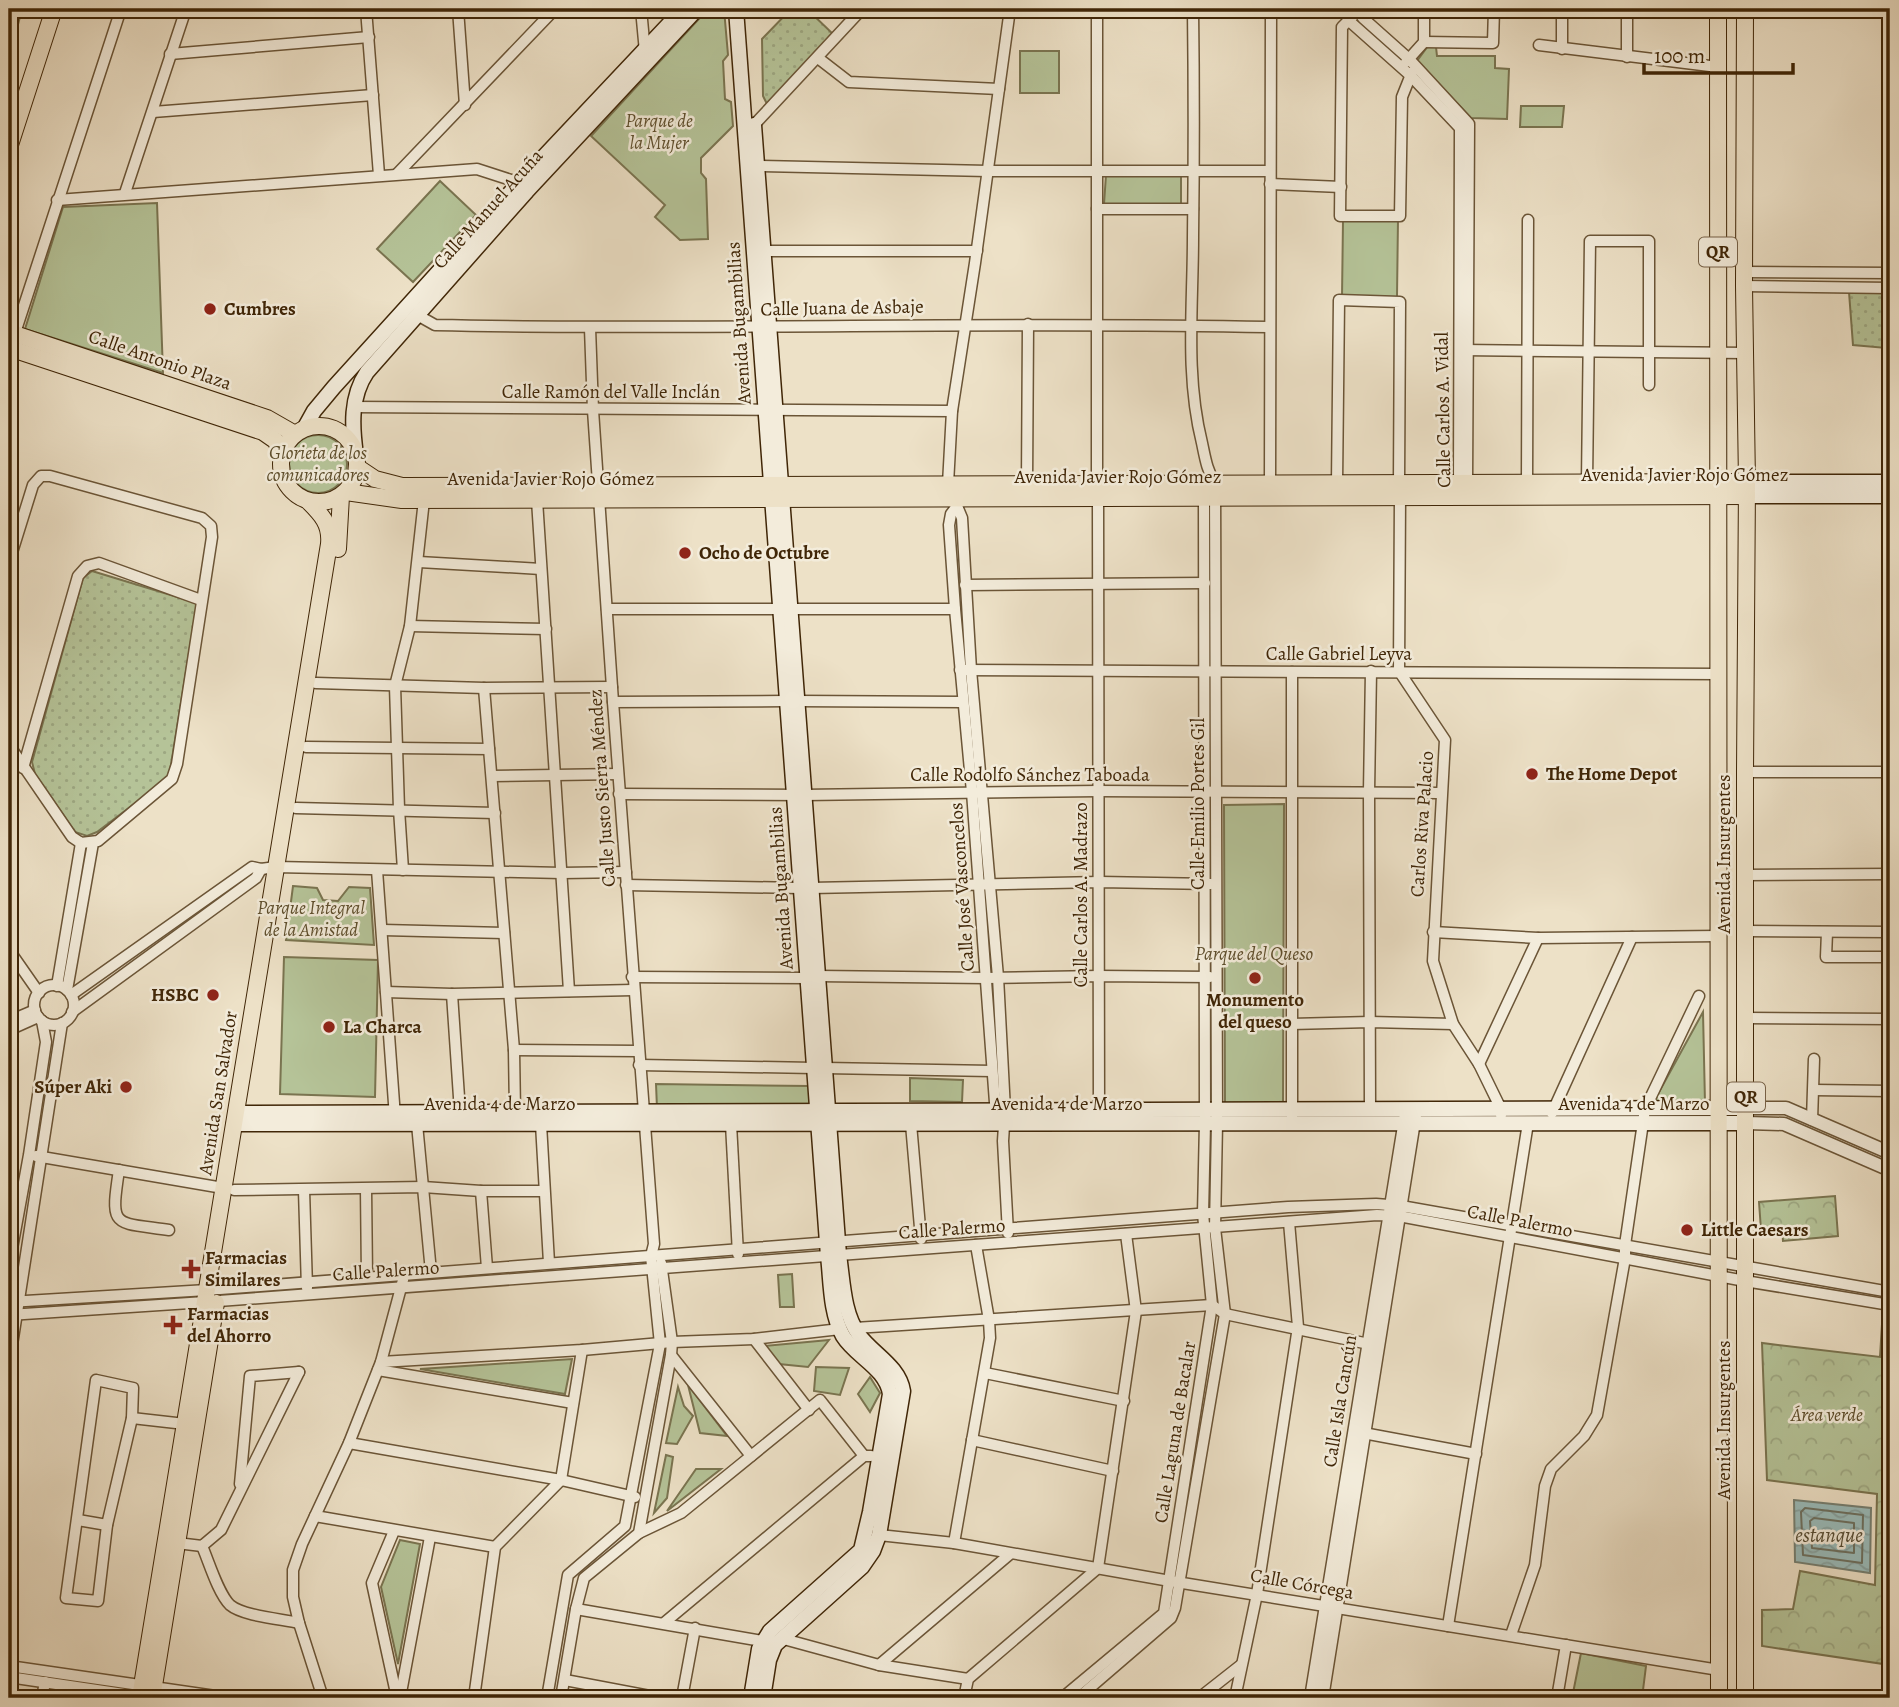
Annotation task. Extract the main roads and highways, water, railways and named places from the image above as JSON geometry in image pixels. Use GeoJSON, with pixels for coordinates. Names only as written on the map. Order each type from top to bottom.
{"type":"FeatureCollection","features":[{"type":"Feature","properties":{"kind":"main road"},"geometry":{"type":"LineString","coordinates":[[9,148],[54,9]]}},
{"type":"Feature","properties":{"kind":"main road","name":"Calle Manuel Acuña"},"geometry":{"type":"LineString","coordinates":[[646,58],[683,9]]}},
{"type":"Feature","properties":{"kind":"main road","name":"Calle Manuel Acuña"},"geometry":{"type":"LineString","coordinates":[[300,431],[334,387],[646,58],[697,9]]}},
{"type":"Feature","properties":{"kind":"main road","name":"Avenida Bugambilias"},"geometry":{"type":"LineString","coordinates":[[736,9],[750,126],[758,166],[764,251],[764,326]]}},
{"type":"Feature","properties":{"kind":"main road","name":"Avenida Bugambilias"},"geometry":{"type":"LineString","coordinates":[[745,9],[750,126],[833,1249],[835,1316],[848,1343],[882,1375],[889,1387],[890,1401],[880,1457],[876,1513],[879,1535],[873,1551],[862,1567],[780,1638],[769,1660],[763,1698]]}},
{"type":"Feature","properties":{"kind":"main road","name":"Avenida Insurgentes"},"geometry":{"type":"LineString","coordinates":[[1718,9],[1719,1698]]}},
{"type":"Feature","properties":{"kind":"main road","name":"Avenida Insurgentes"},"geometry":{"type":"LineString","coordinates":[[1745,9],[1747,1698]]}},
{"type":"Feature","properties":{"kind":"main road","name":"Calle Manuel Acuña"},"geometry":{"type":"LineString","coordinates":[[356,461],[353,407],[358,388],[367,372],[419,316],[523,187]]}},
{"type":"Feature","properties":{"kind":"main road","name":"Calle Antonio Plaza"},"geometry":{"type":"LineString","coordinates":[[11,338],[267,418],[300,431]]}},
{"type":"Feature","properties":{"kind":"main road","name":"Calle Antonio Plaza"},"geometry":{"type":"LineString","coordinates":[[11,338],[263,432],[276,441],[281,455]]}},
{"type":"Feature","properties":{"kind":"main road"},"geometry":{"type":"LineString","coordinates":[[315,425],[328,427],[341,432],[351,442],[356,461],[355,476],[343,494],[331,501],[308,501],[297,496],[283,478],[281,455],[286,443],[300,431],[315,425]]}},
{"type":"Feature","properties":{"kind":"main road","name":"Avenida Javier Rojo Gómez"},"geometry":{"type":"LineString","coordinates":[[356,461],[375,479],[402,493],[424,500],[537,500],[599,492]]}},
{"type":"Feature","properties":{"kind":"main road","name":"Avenida Javier Rojo Gómez"},"geometry":{"type":"LineString","coordinates":[[1462,488],[1587,482],[1718,489]]}},
{"type":"Feature","properties":{"kind":"main road","name":"Avenida Javier Rojo Gómez"},"geometry":{"type":"LineString","coordinates":[[1209,487],[1400,490],[1747,489],[1890,482]]}},
{"type":"Feature","properties":{"kind":"main road","name":"Avenida Javier Rojo Gómez"},"geometry":{"type":"LineString","coordinates":[[776,492],[957,502],[1098,491],[1269,483],[1337,483],[1400,490]]}},
{"type":"Feature","properties":{"kind":"main road","name":"Avenida Javier Rojo Gómez"},"geometry":{"type":"LineString","coordinates":[[343,494],[776,492],[948,484],[1027,484],[1098,491]]}},
{"type":"Feature","properties":{"kind":"main road","name":"Avenida Javier Rojo Gómez"},"geometry":{"type":"LineString","coordinates":[[1747,489],[1890,496]]}},
{"type":"Feature","properties":{"kind":"main road","name":"Avenida San Salvador"},"geometry":{"type":"LineString","coordinates":[[274,868],[296,808],[338,544],[343,494]]}},
{"type":"Feature","properties":{"kind":"main road","name":"Avenida San Salvador"},"geometry":{"type":"LineString","coordinates":[[147,1694],[177,1543],[274,868],[330,536],[322,515],[308,501]]}},
{"type":"Feature","properties":{"kind":"main road"},"geometry":{"type":"LineString","coordinates":[[1718,954],[1746,954]]}},
{"type":"Feature","properties":{"kind":"main road","name":"Avenida 4 de Marzo"},"geometry":{"type":"LineString","coordinates":[[1292,1117],[1370,1110],[1410,1116]]}},
{"type":"Feature","properties":{"kind":"main road","name":"Avenida 4 de Marzo"},"geometry":{"type":"LineString","coordinates":[[240,1119],[395,1118],[460,1112],[644,1117],[1746,1115]]}},
{"type":"Feature","properties":{"kind":"main road","name":"Avenida 4 de Marzo"},"geometry":{"type":"LineString","coordinates":[[1502,1116],[1528,1123],[1551,1116]]}},
{"type":"Feature","properties":{"kind":"main road","name":"Avenida 4 de Marzo"},"geometry":{"type":"LineString","coordinates":[[395,1118],[417,1124],[541,1124],[644,1117],[731,1124],[823,1117],[911,1124],[1001,1117]]}},
{"type":"Feature","properties":{"kind":"main road","name":"Avenida Bugambilias"},"geometry":{"type":"LineString","coordinates":[[751,1698],[762,1642],[769,1631],[856,1557],[865,1541],[876,1513],[903,1391],[899,1377],[855,1328],[849,1315],[833,1249]]}},
{"type":"Feature","properties":{"kind":"main road","name":"Avenida San Salvador"},"geometry":{"type":"LineString","coordinates":[[147,1694],[185,1424],[212,1295]]}},
{"type":"Feature","properties":{"kind":"water","name":"estanque"},"geometry":{"type":"Polygon","coordinates":[[[1794,1500],[1871,1508],[1870,1573],[1795,1562],[1794,1500]]]}},
{"type":"Feature","properties":{"kind":"place","name":"Cumbres"},"geometry":{"type":"Point","coordinates":[210,309]}},
{"type":"Feature","properties":{"kind":"place","name":"Ocho de Octubre"},"geometry":{"type":"Point","coordinates":[685,553]}},
{"type":"Feature","properties":{"kind":"place","name":"The Home Depot"},"geometry":{"type":"Point","coordinates":[1532,774]}},
{"type":"Feature","properties":{"kind":"place","name":"Monumento del queso"},"geometry":{"type":"Point","coordinates":[1255,978]}},
{"type":"Feature","properties":{"kind":"place","name":"HSBC"},"geometry":{"type":"Point","coordinates":[213,995]}},
{"type":"Feature","properties":{"kind":"place","name":"La Charca"},"geometry":{"type":"Point","coordinates":[329,1027]}},
{"type":"Feature","properties":{"kind":"place","name":"Súper Aki"},"geometry":{"type":"Point","coordinates":[126,1087]}},
{"type":"Feature","properties":{"kind":"place","name":"Little Caesars"},"geometry":{"type":"Point","coordinates":[1687,1230]}},
{"type":"Feature","properties":{"kind":"place","name":"Farmacias Similares"},"geometry":{"type":"Point","coordinates":[191,1269]}},
{"type":"Feature","properties":{"kind":"place","name":"Farmacias del Ahorro"},"geometry":{"type":"Point","coordinates":[173,1325]}},
{"type":"Feature","properties":{"kind":"park label","name":"Parque de la Mujer"},"geometry":{"type":"Point","coordinates":[659,132]}},
{"type":"Feature","properties":{"kind":"park label","name":"Glorieta de los comunicadores"},"geometry":{"type":"Point","coordinates":[318,464]}},
{"type":"Feature","properties":{"kind":"park label","name":"Parque Integral de la Amistad"},"geometry":{"type":"Point","coordinates":[311,919]}},
{"type":"Feature","properties":{"kind":"park label","name":"Parque del Queso"},"geometry":{"type":"Point","coordinates":[1254,954]}},
{"type":"Feature","properties":{"kind":"park label","name":"Área verde"},"geometry":{"type":"Point","coordinates":[1827,1415]}}]}
